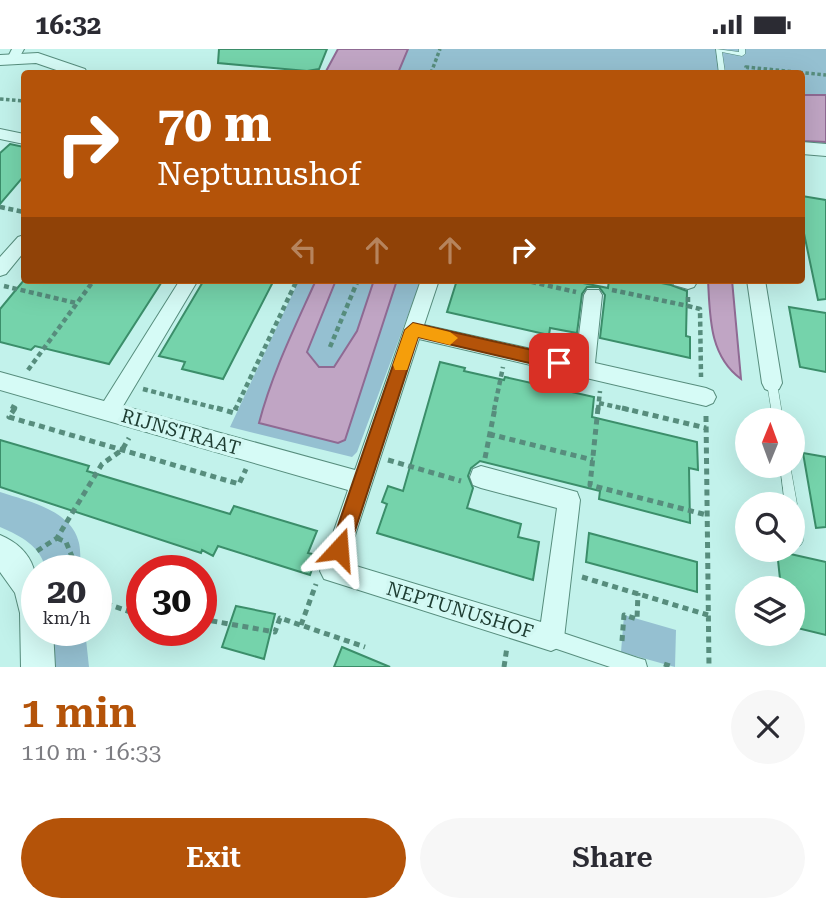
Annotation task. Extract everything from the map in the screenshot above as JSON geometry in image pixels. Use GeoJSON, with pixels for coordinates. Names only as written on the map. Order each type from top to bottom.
{"type":"FeatureCollection","features":[{"type":"Feature","properties":{"kind":"street"},"geometry":{"type":"LineString","coordinates":[[10,55],[38,58],[71,70]]}},
{"type":"Feature","properties":{"kind":"street"},"geometry":{"type":"LineString","coordinates":[[0,134],[21,138]]}},
{"type":"Feature","properties":{"kind":"street"},"geometry":{"type":"LineString","coordinates":[[805,148],[826,150]]}},
{"type":"Feature","properties":{"kind":"street"},"geometry":{"type":"LineString","coordinates":[[0,269],[21,244]]}},
{"type":"Feature","properties":{"kind":"street"},"geometry":{"type":"LineString","coordinates":[[108,412],[187,284]]}},
{"type":"Feature","properties":{"kind":"street"},"geometry":{"type":"LineString","coordinates":[[332,571],[429,284]]}},
{"type":"Feature","properties":{"kind":"street"},"geometry":{"type":"LineString","coordinates":[[757,284],[772,383]]}},
{"type":"Feature","properties":{"kind":"street"},"geometry":{"type":"LineString","coordinates":[[593,295],[593,371]]}},
{"type":"Feature","properties":{"kind":"street"},"geometry":{"type":"LineString","coordinates":[[413,330],[706,397]]}},
{"type":"Feature","properties":{"kind":"street","name":"RIJNSTRAAT"},"geometry":{"type":"LineString","coordinates":[[0,381],[362,483]]}},
{"type":"Feature","properties":{"kind":"street","name":"NEPTUNUSHOF"},"geometry":{"type":"LineString","coordinates":[[481,477],[569,500],[551,638]]}},
{"type":"Feature","properties":{"kind":"street"},"geometry":{"type":"LineString","coordinates":[[8,557],[21,576]]}},
{"type":"Feature","properties":{"kind":"street","name":"NEPTUNUSHOF"},"geometry":{"type":"LineString","coordinates":[[332,571],[638,667]]}},
{"type":"Feature","properties":{"kind":"street"},"geometry":{"type":"LineString","coordinates":[[37,646],[38,667]]}},
{"type":"Feature","properties":{"kind":"lane"},"geometry":{"type":"LineString","coordinates":[[721,70],[718,50],[743,54],[742,49]]}},
{"type":"Feature","properties":{"kind":"lane"},"geometry":{"type":"LineString","coordinates":[[772,383],[776,408]]}},
{"type":"Feature","properties":{"kind":"path"},"geometry":{"type":"LineString","coordinates":[[432,70],[440,49]]}},
{"type":"Feature","properties":{"kind":"path"},"geometry":{"type":"LineString","coordinates":[[747,70],[746,67],[776,70]]}},
{"type":"Feature","properties":{"kind":"path"},"geometry":{"type":"LineString","coordinates":[[805,73],[826,75]]}},
{"type":"Feature","properties":{"kind":"path"},"geometry":{"type":"LineString","coordinates":[[0,99],[21,101]]}},
{"type":"Feature","properties":{"kind":"path"},"geometry":{"type":"LineString","coordinates":[[0,207],[21,211]]}},
{"type":"Feature","properties":{"kind":"path"},"geometry":{"type":"LineString","coordinates":[[125,384],[234,412],[295,284]]}},
{"type":"Feature","properties":{"kind":"path"},"geometry":{"type":"LineString","coordinates":[[330,347],[356,284]]}},
{"type":"Feature","properties":{"kind":"path"},"geometry":{"type":"LineString","coordinates":[[542,284],[603,297],[604,289],[700,309],[701,386],[706,397],[709,667]]}},
{"type":"Feature","properties":{"kind":"path"},"geometry":{"type":"LineString","coordinates":[[684,284],[688,306]]}},
{"type":"Feature","properties":{"kind":"path"},"geometry":{"type":"LineString","coordinates":[[0,285],[76,303]]}},
{"type":"Feature","properties":{"kind":"path"},"geometry":{"type":"LineString","coordinates":[[371,456],[479,486],[506,351]]}},
{"type":"Feature","properties":{"kind":"path"},"geometry":{"type":"LineString","coordinates":[[593,371],[599,403],[590,485],[707,515]]}},
{"type":"Feature","properties":{"kind":"path"},"geometry":{"type":"LineString","coordinates":[[599,403],[706,428]]}},
{"type":"Feature","properties":{"kind":"path"},"geometry":{"type":"LineString","coordinates":[[8,557],[57,538],[102,464],[122,450],[139,420]]}},
{"type":"Feature","properties":{"kind":"path"},"geometry":{"type":"LineString","coordinates":[[489,434],[593,460]]}},
{"type":"Feature","properties":{"kind":"path"},"geometry":{"type":"LineString","coordinates":[[57,538],[66,542],[71,555]]}},
{"type":"Feature","properties":{"kind":"path"},"geometry":{"type":"LineString","coordinates":[[301,625],[320,575],[332,571]]}},
{"type":"Feature","properties":{"kind":"path"},"geometry":{"type":"LineString","coordinates":[[560,571],[708,615]]}},
{"type":"Feature","properties":{"kind":"path"},"geometry":{"type":"LineString","coordinates":[[622,644],[624,615],[637,619],[638,593]]}},
{"type":"Feature","properties":{"kind":"path"},"geometry":{"type":"LineString","coordinates":[[217,622],[275,632],[280,618],[365,647]]}},
{"type":"Feature","properties":{"kind":"path"},"geometry":{"type":"LineString","coordinates":[[664,664],[673,667]]}},
{"type":"Feature","properties":{"kind":"shaded area"},"geometry":{"type":"Polygon","coordinates":[[[338,49],[408,49],[399,70],[327,70],[338,49]]]}},
{"type":"Feature","properties":{"kind":"shaded area"},"geometry":{"type":"Polygon","coordinates":[[[346,49],[826,49],[826,128],[805,127],[805,70],[334,70],[346,49]]]}},
{"type":"Feature","properties":{"kind":"shaded area"},"geometry":{"type":"Polygon","coordinates":[[[805,95],[826,95],[826,142],[805,141],[805,95]]]}},
{"type":"Feature","properties":{"kind":"shaded area"},"geometry":{"type":"Polygon","coordinates":[[[297,284],[314,284],[277,368],[259,423],[338,443],[345,440],[396,284],[420,284],[357,452],[352,457],[230,427],[297,284]]]}},
{"type":"Feature","properties":{"kind":"shaded area"},"geometry":{"type":"Polygon","coordinates":[[[314,284],[334,284],[307,352],[319,367],[334,367],[357,331],[373,284],[396,284],[345,440],[338,443],[259,423],[292,333],[314,284]]]}},
{"type":"Feature","properties":{"kind":"shaded area"},"geometry":{"type":"Polygon","coordinates":[[[334,284],[373,284],[357,331],[334,367],[319,368],[306,353],[334,284]]]}},
{"type":"Feature","properties":{"kind":"shaded area"},"geometry":{"type":"Polygon","coordinates":[[[708,284],[732,284],[741,379],[730,370],[723,359],[717,347],[711,321],[708,284]]]}},
{"type":"Feature","properties":{"kind":"shaded area"},"geometry":{"type":"Polygon","coordinates":[[[0,492],[35,503],[68,522],[79,543],[80,555],[40,555],[22,538],[0,527],[0,492]]]}},
{"type":"Feature","properties":{"kind":"shaded area"},"geometry":{"type":"Polygon","coordinates":[[[624,615],[676,630],[675,667],[621,652],[624,615]]]}},
{"type":"Feature","properties":{"kind":"shaded area"},"geometry":{"type":"Polygon","coordinates":[[[52,646],[87,646],[89,667],[53,667],[52,646]]]}},
{"type":"Feature","properties":{"kind":"building"},"geometry":{"type":"Polygon","coordinates":[[[219,49],[327,49],[319,69],[313,70],[218,63],[219,49]]]}},
{"type":"Feature","properties":{"kind":"building"},"geometry":{"type":"Polygon","coordinates":[[[10,144],[21,146],[21,180],[0,204],[0,153],[10,144]]]}},
{"type":"Feature","properties":{"kind":"building"},"geometry":{"type":"Polygon","coordinates":[[[805,196],[826,200],[826,299],[818,300],[805,238],[805,196]]]}},
{"type":"Feature","properties":{"kind":"building"},"geometry":{"type":"Polygon","coordinates":[[[21,284],[160,284],[109,364],[35,346],[31,350],[0,342],[0,309],[21,284]]]}},
{"type":"Feature","properties":{"kind":"building"},"geometry":{"type":"Polygon","coordinates":[[[202,284],[272,284],[223,379],[182,369],[185,362],[159,356],[202,284]]]}},
{"type":"Feature","properties":{"kind":"building"},"geometry":{"type":"Polygon","coordinates":[[[456,284],[588,284],[608,288],[608,284],[666,284],[687,291],[686,336],[690,337],[690,358],[600,338],[605,295],[599,287],[587,287],[582,294],[577,333],[550,328],[549,335],[447,312],[456,284]]]}},
{"type":"Feature","properties":{"kind":"building"},"geometry":{"type":"Polygon","coordinates":[[[789,307],[826,313],[826,372],[800,367],[789,307]]]}},
{"type":"Feature","properties":{"kind":"building"},"geometry":{"type":"Polygon","coordinates":[[[440,362],[465,368],[464,371],[504,380],[505,377],[594,397],[592,417],[697,442],[698,470],[689,468],[690,523],[599,499],[600,491],[480,461],[471,468],[468,476],[473,488],[467,508],[521,524],[518,537],[539,542],[533,580],[377,533],[387,504],[382,502],[388,486],[403,491],[440,362]]]}},
{"type":"Feature","properties":{"kind":"building"},"geometry":{"type":"Polygon","coordinates":[[[0,440],[89,466],[87,471],[230,514],[234,506],[317,531],[308,553],[317,555],[310,575],[218,546],[214,555],[202,550],[201,553],[0,487],[0,440]]]}},
{"type":"Feature","properties":{"kind":"building"},"geometry":{"type":"Polygon","coordinates":[[[805,453],[826,457],[826,527],[816,528],[805,453]]]}},
{"type":"Feature","properties":{"kind":"building"},"geometry":{"type":"Polygon","coordinates":[[[589,533],[697,562],[697,592],[586,562],[589,533]]]}},
{"type":"Feature","properties":{"kind":"building"},"geometry":{"type":"Polygon","coordinates":[[[805,557],[826,562],[826,635],[805,630],[805,576],[780,576],[778,562],[805,562],[805,557]]]}},
{"type":"Feature","properties":{"kind":"building"},"geometry":{"type":"Polygon","coordinates":[[[236,606],[275,614],[264,659],[222,647],[236,606]]]}},
{"type":"Feature","properties":{"kind":"building"},"geometry":{"type":"Polygon","coordinates":[[[342,647],[390,667],[334,667],[342,647]]]}},
{"type":"Feature","properties":{"kind":"slow traffic"},"geometry":{"type":"LineString","coordinates":[[401,365],[413,330],[450,338]]}},
{"type":"Feature","properties":{"kind":"route"},"geometry":{"type":"LineString","coordinates":[[339,549],[413,330],[559,363]]}}]}
